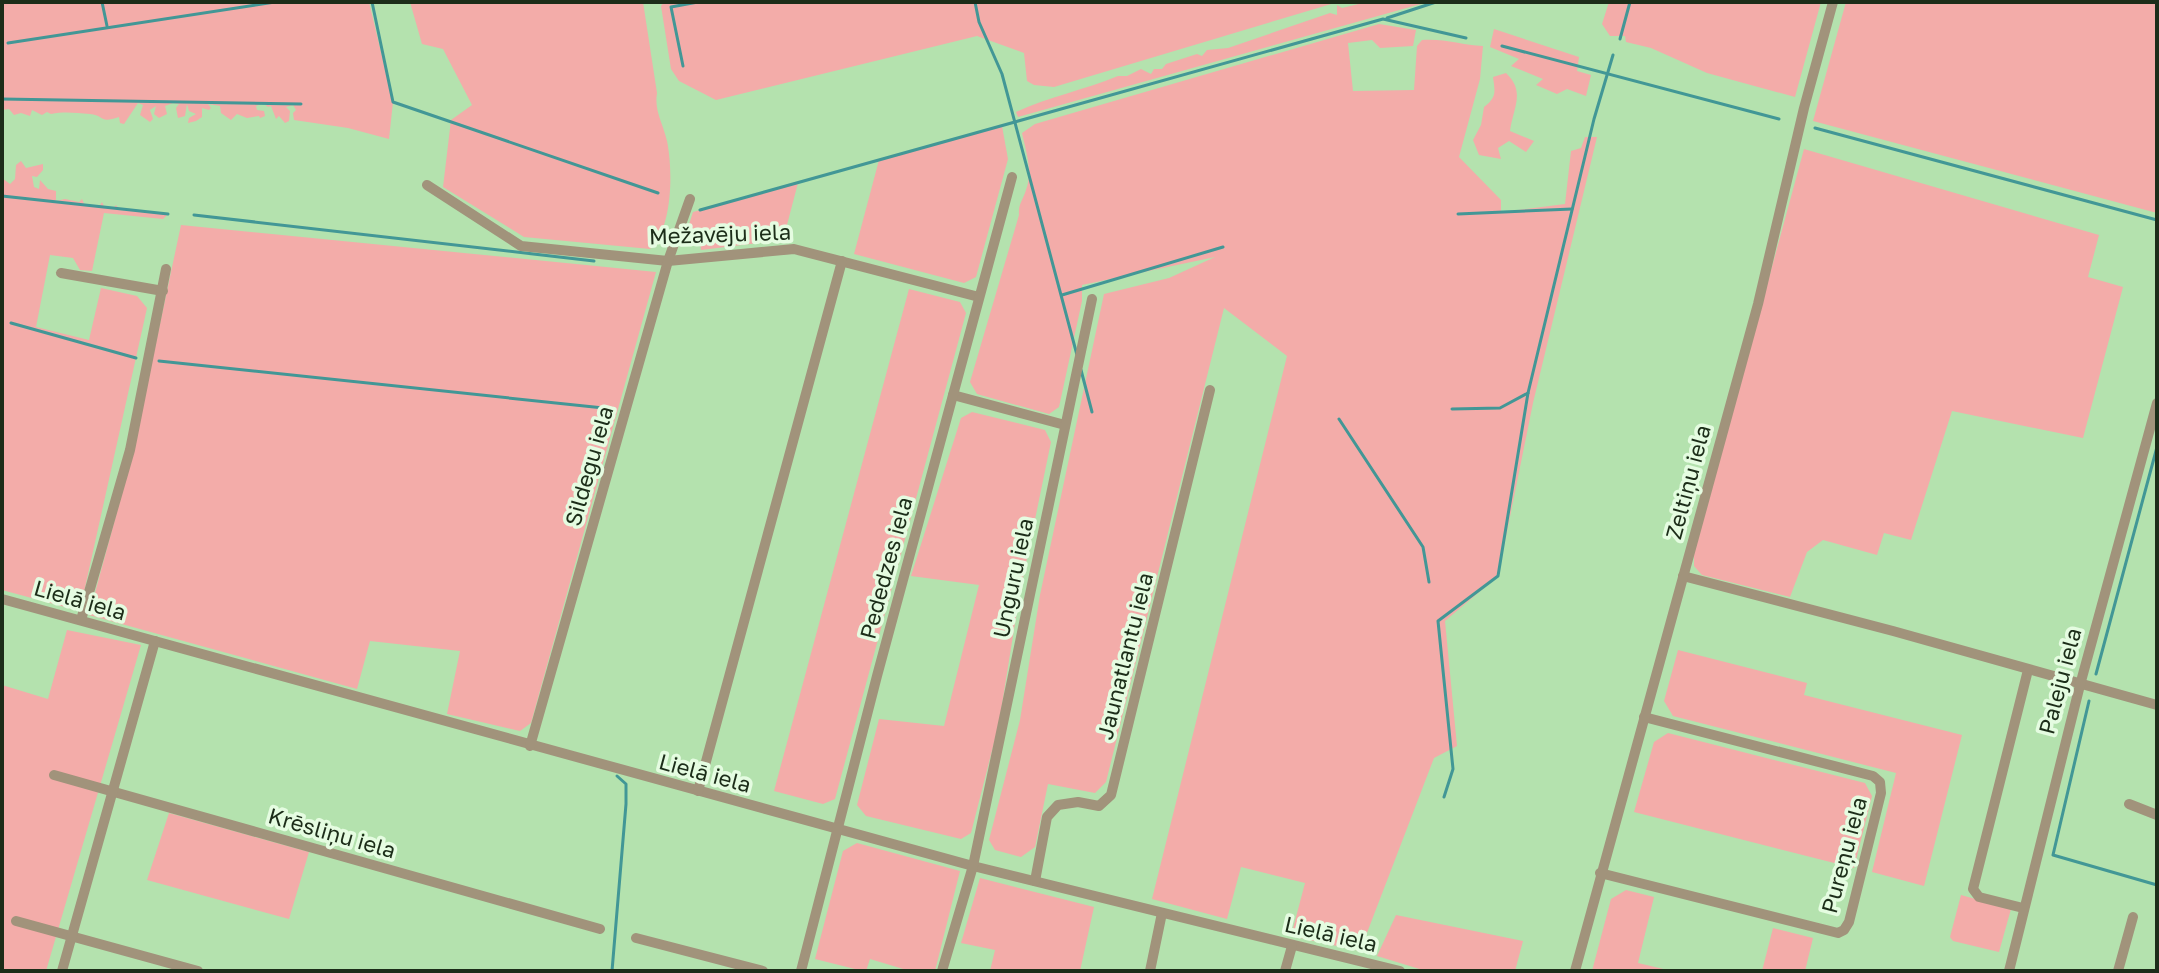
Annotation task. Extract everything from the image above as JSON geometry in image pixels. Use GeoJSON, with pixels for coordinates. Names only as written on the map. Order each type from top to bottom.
{"type":"FeatureCollection","features":[{"type":"Feature","properties":{"kind":"street","name":"Zeltiņu iela"},"geometry":{"type":"LineString","coordinates":[[1575,971],[1758,304],[1804,108],[1833,2]]}},
{"type":"Feature","properties":{"kind":"street","name":"Pededzes iela"},"geometry":{"type":"LineString","coordinates":[[801,971],[1012,177]]}},
{"type":"Feature","properties":{"kind":"street","name":"Mežavēju iela"},"geometry":{"type":"LineString","coordinates":[[427,185],[521,246],[668,261],[794,249],[979,297]]}},
{"type":"Feature","properties":{"kind":"street","name":"Sildegu iela"},"geometry":{"type":"LineString","coordinates":[[530,746],[668,261],[690,199]]}},
{"type":"Feature","properties":{"kind":"street"},"geometry":{"type":"LineString","coordinates":[[698,791],[842,261]]}},
{"type":"Feature","properties":{"kind":"street"},"geometry":{"type":"LineString","coordinates":[[81,620],[130,450],[166,269]]}},
{"type":"Feature","properties":{"kind":"street"},"geometry":{"type":"LineString","coordinates":[[61,273],[163,291]]}},
{"type":"Feature","properties":{"kind":"street","name":"Unguru iela"},"geometry":{"type":"LineString","coordinates":[[942,971],[973,866],[1092,299]]}},
{"type":"Feature","properties":{"kind":"street","name":"Jaunatlantu iela"},"geometry":{"type":"LineString","coordinates":[[1035,881],[1047,817],[1058,805],[1078,802],[1099,806],[1111,795],[1210,390]]}},
{"type":"Feature","properties":{"kind":"street"},"geometry":{"type":"LineString","coordinates":[[953,395],[1065,425]]}},
{"type":"Feature","properties":{"kind":"street","name":"Paleju iela"},"geometry":{"type":"LineString","coordinates":[[2009,971],[2080,685],[2157,403]]}},
{"type":"Feature","properties":{"kind":"street"},"geometry":{"type":"LineString","coordinates":[[1683,576],[2157,705]]}},
{"type":"Feature","properties":{"kind":"street","name":"Lielā iela"},"geometry":{"type":"LineString","coordinates":[[2,599],[973,866],[1400,971]]}},
{"type":"Feature","properties":{"kind":"street"},"geometry":{"type":"LineString","coordinates":[[62,971],[155,641]]}},
{"type":"Feature","properties":{"kind":"street"},"geometry":{"type":"LineString","coordinates":[[2023,908],[1979,897],[1973,889],[2028,670]]}},
{"type":"Feature","properties":{"kind":"street","name":"Pureņu iela"},"geometry":{"type":"LineString","coordinates":[[1600,873],[1838,933],[1849,922],[1881,793],[1880,782],[1873,776],[1644,717]]}},
{"type":"Feature","properties":{"kind":"street","name":"Krēsliņu iela"},"geometry":{"type":"LineString","coordinates":[[54,775],[600,929]]}},
{"type":"Feature","properties":{"kind":"street"},"geometry":{"type":"LineString","coordinates":[[2129,804],[2157,815]]}},
{"type":"Feature","properties":{"kind":"street"},"geometry":{"type":"LineString","coordinates":[[1150,971],[1162,913]]}},
{"type":"Feature","properties":{"kind":"street"},"geometry":{"type":"LineString","coordinates":[[2118,971],[2133,917]]}},
{"type":"Feature","properties":{"kind":"street"},"geometry":{"type":"LineString","coordinates":[[16,921],[198,971]]}},
{"type":"Feature","properties":{"kind":"street"},"geometry":{"type":"LineString","coordinates":[[636,938],[763,971]]}},
{"type":"Feature","properties":{"kind":"street"},"geometry":{"type":"LineString","coordinates":[[1285,971],[1292,946]]}},
{"type":"Feature","properties":{"kind":"shaded area"},"geometry":{"type":"Polygon","coordinates":[[[2,2],[369,2],[393,102],[389,139],[348,128],[294,120],[296,110],[293,105],[286,107],[290,111],[289,121],[285,123],[279,116],[276,119],[271,106],[263,103],[256,106],[257,110],[264,111],[265,116],[260,118],[237,114],[231,120],[221,113],[220,106],[208,104],[211,108],[202,108],[202,117],[188,123],[189,118],[196,114],[189,111],[187,104],[185,116],[178,118],[176,108],[179,104],[173,103],[165,106],[167,114],[159,118],[154,114],[156,106],[150,110],[153,119],[150,122],[140,115],[143,105],[138,103],[124,124],[120,123],[119,117],[105,119],[80,113],[47,112],[42,115],[32,110],[30,116],[21,113],[14,115],[9,109],[2,110],[2,2]]]}},
{"type":"Feature","properties":{"kind":"shaded area"},"geometry":{"type":"Polygon","coordinates":[[[410,2],[643,2],[657,106],[667,141],[670,167],[667,213],[658,240],[650,249],[524,237],[443,187],[451,120],[472,105],[443,49],[422,44],[410,2]]]}},
{"type":"Feature","properties":{"kind":"shaded area"},"geometry":{"type":"Polygon","coordinates":[[[664,2],[1338,2],[1054,87],[1027,81],[1024,53],[977,36],[716,100],[679,81],[671,69],[661,6],[664,2]]]}},
{"type":"Feature","properties":{"kind":"shaded area"},"geometry":{"type":"Polygon","coordinates":[[[1367,2],[1428,2],[1018,117],[1016,112],[1141,69],[1151,74],[1154,69],[1162,69],[1166,64],[1197,54],[1202,56],[1207,50],[1228,48],[1330,13],[1337,15],[1337,5],[1342,8],[1367,2]]]}},
{"type":"Feature","properties":{"kind":"shaded area"},"geometry":{"type":"Polygon","coordinates":[[[1609,2],[1821,2],[1795,97],[1707,73],[1651,48],[1626,42],[1625,36],[1610,36],[1602,24],[1609,2]]]}},
{"type":"Feature","properties":{"kind":"shaded area"},"geometry":{"type":"Polygon","coordinates":[[[1846,2],[2157,2],[2157,213],[1813,121],[1846,2]]]}},
{"type":"Feature","properties":{"kind":"shaded area"},"geometry":{"type":"Polygon","coordinates":[[[1379,24],[1416,30],[1413,46],[1380,48],[1372,40],[1348,43],[1353,91],[1414,90],[1417,46],[1422,40],[1483,46],[1480,79],[1459,157],[1501,200],[1501,212],[1565,204],[1571,151],[1581,148],[1585,137],[1597,137],[1533,403],[1498,576],[1445,621],[1457,746],[1434,758],[1360,951],[1291,936],[1305,883],[1241,867],[1227,919],[1152,899],[1287,356],[1224,308],[1106,782],[1095,793],[1048,784],[1035,847],[1021,857],[995,850],[989,840],[1020,720],[1040,595],[1104,294],[1169,278],[1215,257],[1082,285],[1082,301],[1059,407],[1049,414],[977,394],[970,382],[1028,183],[1028,162],[1022,133],[1035,124],[1379,24]]]}},
{"type":"Feature","properties":{"kind":"shaded area"},"geometry":{"type":"Polygon","coordinates":[[[1494,29],[1579,57],[1577,71],[1591,75],[1586,96],[1567,89],[1557,94],[1536,85],[1543,79],[1511,66],[1519,59],[1490,47],[1494,29]]]}},
{"type":"Feature","properties":{"kind":"shaded area"},"geometry":{"type":"Polygon","coordinates":[[[1506,73],[1517,94],[1510,131],[1534,141],[1526,152],[1509,141],[1498,148],[1501,159],[1479,155],[1473,140],[1481,125],[1484,107],[1494,94],[1493,77],[1506,73]]]}},
{"type":"Feature","properties":{"kind":"shaded area"},"geometry":{"type":"Polygon","coordinates":[[[1002,126],[1008,159],[976,277],[964,283],[854,254],[879,160],[1002,126]]]}},
{"type":"Feature","properties":{"kind":"shaded area"},"geometry":{"type":"Polygon","coordinates":[[[1804,149],[2099,235],[2088,277],[2123,287],[2083,438],[1952,411],[1911,540],[1884,533],[1877,555],[1823,540],[1807,552],[1790,597],[1702,575],[1694,566],[1694,554],[1804,149]]]}},
{"type":"Feature","properties":{"kind":"shaded area"},"geometry":{"type":"Polygon","coordinates":[[[21,161],[26,168],[43,164],[43,170],[37,177],[32,176],[34,187],[39,189],[40,180],[48,189],[56,191],[56,201],[79,202],[82,199],[85,206],[99,207],[102,202],[105,208],[113,209],[116,205],[119,210],[168,214],[163,219],[104,213],[92,271],[80,270],[73,258],[50,255],[36,327],[89,340],[101,288],[137,296],[147,308],[82,601],[76,610],[2,590],[2,178],[10,184],[15,179],[16,165],[21,161]]]}},
{"type":"Feature","properties":{"kind":"shaded area"},"geometry":{"type":"Polygon","coordinates":[[[798,183],[783,240],[701,250],[700,242],[683,243],[693,212],[798,183]]]}},
{"type":"Feature","properties":{"kind":"shaded area"},"geometry":{"type":"Polygon","coordinates":[[[181,225],[656,272],[531,723],[520,731],[447,714],[460,651],[370,641],[357,689],[89,615],[131,460],[181,225]]]}},
{"type":"Feature","properties":{"kind":"shaded area"},"geometry":{"type":"Polygon","coordinates":[[[909,289],[960,302],[966,313],[835,799],[823,804],[774,791],[909,289]]]}},
{"type":"Feature","properties":{"kind":"shaded area"},"geometry":{"type":"Polygon","coordinates":[[[972,412],[1045,430],[1051,442],[1020,592],[999,723],[971,833],[961,839],[866,816],[857,805],[879,719],[944,726],[979,585],[911,576],[961,418],[972,412]]]}},
{"type":"Feature","properties":{"kind":"shaded area"},"geometry":{"type":"Polygon","coordinates":[[[67,630],[141,645],[46,971],[2,971],[2,685],[48,699],[67,630]]]}},
{"type":"Feature","properties":{"kind":"shaded area"},"geometry":{"type":"Polygon","coordinates":[[[1678,650],[1807,683],[1804,695],[1962,735],[1924,886],[1872,872],[1896,773],[1673,716],[1664,701],[1678,650]]]}},
{"type":"Feature","properties":{"kind":"shaded area"},"geometry":{"type":"Polygon","coordinates":[[[1668,733],[1865,783],[1872,796],[1854,868],[1634,812],[1654,742],[1668,733]]]}},
{"type":"Feature","properties":{"kind":"shaded area"},"geometry":{"type":"Polygon","coordinates":[[[169,813],[309,852],[289,919],[147,880],[169,813]]]}},
{"type":"Feature","properties":{"kind":"shaded area"},"geometry":{"type":"Polygon","coordinates":[[[857,843],[960,871],[935,971],[910,971],[870,959],[866,971],[863,971],[815,959],[843,851],[857,843]]]}},
{"type":"Feature","properties":{"kind":"shaded area"},"geometry":{"type":"Polygon","coordinates":[[[980,878],[1094,907],[1080,971],[990,971],[995,950],[961,943],[980,878]]]}},
{"type":"Feature","properties":{"kind":"shaded area"},"geometry":{"type":"Polygon","coordinates":[[[1626,890],[1654,897],[1638,963],[1672,971],[1592,971],[1611,899],[1626,890]]]}},
{"type":"Feature","properties":{"kind":"shaded area"},"geometry":{"type":"Polygon","coordinates":[[[1961,895],[2011,909],[1999,952],[1953,941],[1950,937],[1961,895]]]}},
{"type":"Feature","properties":{"kind":"shaded area"},"geometry":{"type":"Polygon","coordinates":[[[1396,915],[1523,941],[1515,971],[1426,971],[1377,956],[1396,915]]]}},
{"type":"Feature","properties":{"kind":"shaded area"},"geometry":{"type":"Polygon","coordinates":[[[1773,928],[1813,938],[1805,971],[1762,971],[1773,928]]]}},
{"type":"Feature","properties":{"kind":"waterway"},"geometry":{"type":"LineString","coordinates":[[102,2],[107,26]]}},
{"type":"Feature","properties":{"kind":"waterway"},"geometry":{"type":"LineString","coordinates":[[8,43],[275,2]]}},
{"type":"Feature","properties":{"kind":"waterway"},"geometry":{"type":"LineString","coordinates":[[372,2],[393,102],[658,193]]}},
{"type":"Feature","properties":{"kind":"waterway"},"geometry":{"type":"LineString","coordinates":[[683,66],[671,7],[698,2]]}},
{"type":"Feature","properties":{"kind":"waterway"},"geometry":{"type":"LineString","coordinates":[[975,2],[979,22],[1002,74],[1077,355]]}},
{"type":"Feature","properties":{"kind":"waterway"},"geometry":{"type":"LineString","coordinates":[[1387,18],[1436,2]]}},
{"type":"Feature","properties":{"kind":"waterway"},"geometry":{"type":"LineString","coordinates":[[1620,39],[1630,2]]}},
{"type":"Feature","properties":{"kind":"waterway"},"geometry":{"type":"LineString","coordinates":[[700,210],[1383,19],[1466,38]]}},
{"type":"Feature","properties":{"kind":"waterway"},"geometry":{"type":"LineString","coordinates":[[1502,46],[1779,119]]}},
{"type":"Feature","properties":{"kind":"waterway"},"geometry":{"type":"LineString","coordinates":[[1444,797],[1453,769],[1438,621],[1498,576],[1528,393],[1594,119],[1613,55]]}},
{"type":"Feature","properties":{"kind":"waterway"},"geometry":{"type":"LineString","coordinates":[[2,99],[301,104]]}},
{"type":"Feature","properties":{"kind":"waterway"},"geometry":{"type":"LineString","coordinates":[[1815,128],[2157,220]]}},
{"type":"Feature","properties":{"kind":"waterway"},"geometry":{"type":"LineString","coordinates":[[2,196],[168,214]]}},
{"type":"Feature","properties":{"kind":"waterway"},"geometry":{"type":"LineString","coordinates":[[1458,214],[1572,209]]}},
{"type":"Feature","properties":{"kind":"waterway"},"geometry":{"type":"LineString","coordinates":[[194,215],[594,261]]}},
{"type":"Feature","properties":{"kind":"waterway"},"geometry":{"type":"LineString","coordinates":[[1062,295],[1223,247]]}},
{"type":"Feature","properties":{"kind":"waterway"},"geometry":{"type":"LineString","coordinates":[[11,323],[136,358]]}},
{"type":"Feature","properties":{"kind":"waterway"},"geometry":{"type":"LineString","coordinates":[[159,361],[613,409]]}},
{"type":"Feature","properties":{"kind":"waterway"},"geometry":{"type":"LineString","coordinates":[[1081,370],[1092,412]]}},
{"type":"Feature","properties":{"kind":"waterway"},"geometry":{"type":"LineString","coordinates":[[1452,409],[1500,408],[1528,393]]}},
{"type":"Feature","properties":{"kind":"waterway"},"geometry":{"type":"LineString","coordinates":[[1339,419],[1423,547],[1429,582]]}},
{"type":"Feature","properties":{"kind":"waterway"},"geometry":{"type":"LineString","coordinates":[[2096,674],[2157,447]]}},
{"type":"Feature","properties":{"kind":"waterway"},"geometry":{"type":"LineString","coordinates":[[2089,701],[2053,855],[2157,885]]}},
{"type":"Feature","properties":{"kind":"waterway"},"geometry":{"type":"LineString","coordinates":[[612,971],[626,804],[626,784],[617,776]]}}]}
